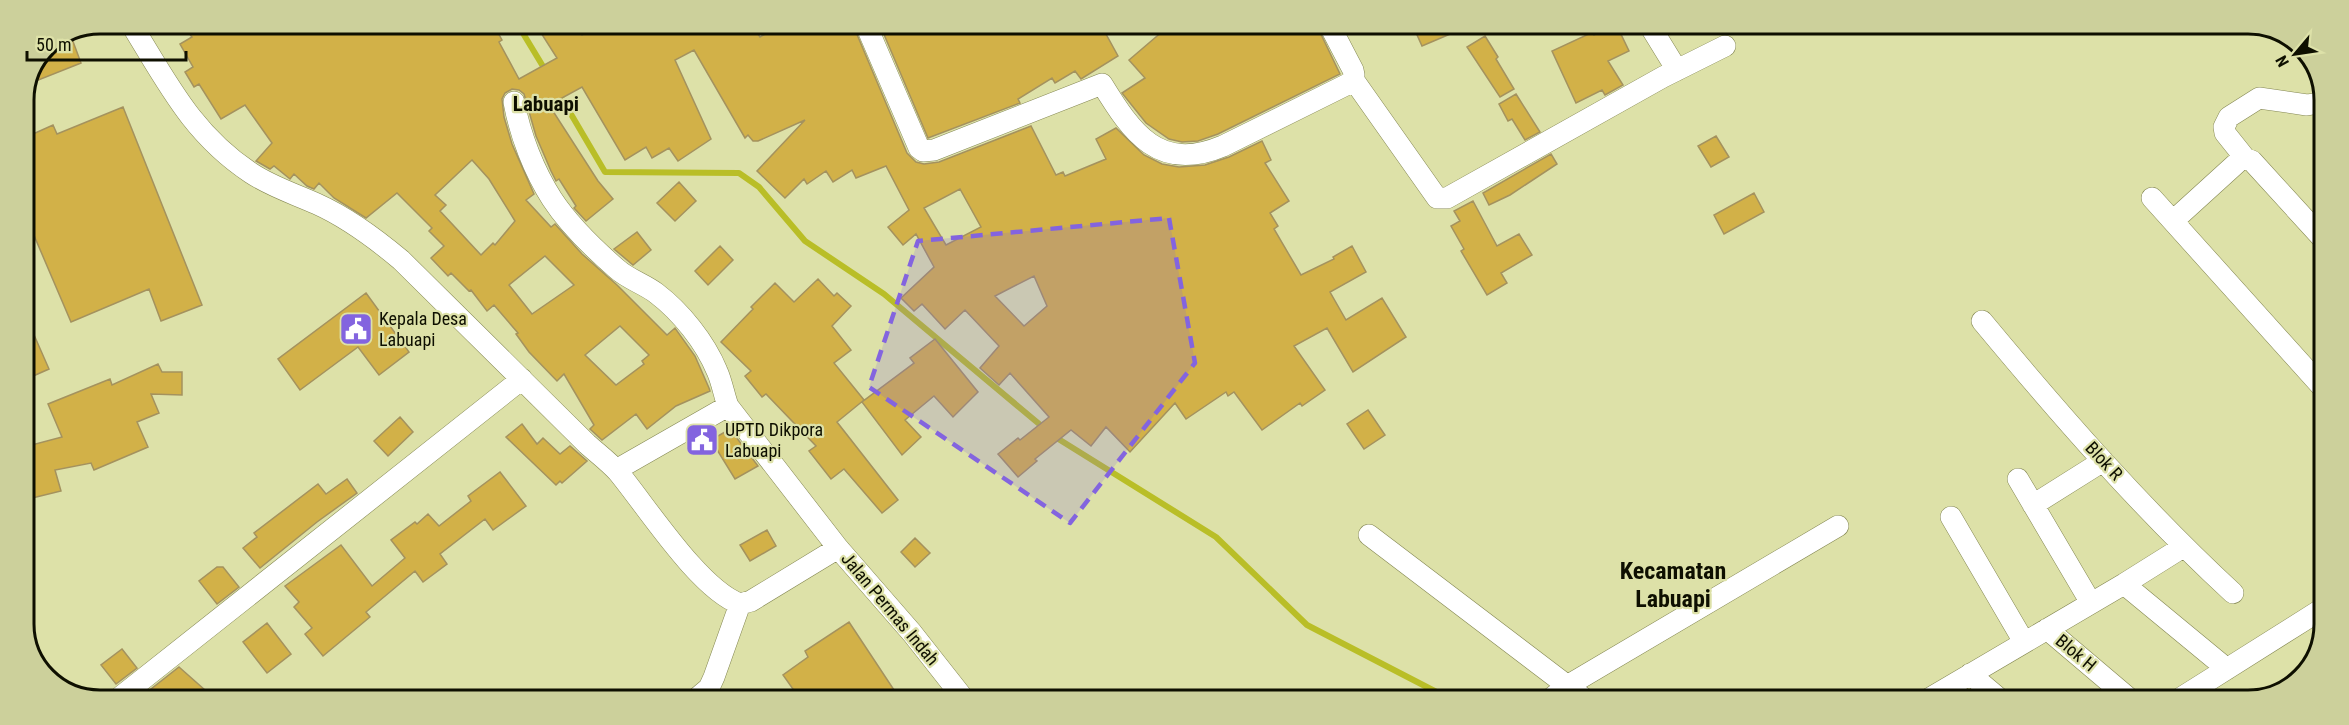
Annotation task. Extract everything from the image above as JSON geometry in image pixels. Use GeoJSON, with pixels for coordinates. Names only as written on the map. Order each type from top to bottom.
{"type":"FeatureCollection","features":[{"type":"Feature","properties":{"kind":"street"},"geometry":{"type":"LineString","coordinates":[[137,34],[181,107],[213,143],[258,178],[325,208],[382,244],[401,260],[616,470],[697,571],[720,594],[740,604],[751,602],[838,548]]}},
{"type":"Feature","properties":{"kind":"street"},"geometry":{"type":"LineString","coordinates":[[870,34],[919,148],[926,152],[1102,84],[1126,122],[1143,139],[1153,146],[1176,153],[1190,154],[1212,151],[1349,85],[1353,79],[1353,70],[1334,34]]}},
{"type":"Feature","properties":{"kind":"street"},"geometry":{"type":"LineString","coordinates":[[1655,34],[1677,70]]}},
{"type":"Feature","properties":{"kind":"street"},"geometry":{"type":"LineString","coordinates":[[1353,79],[1437,198],[1446,198],[1491,171],[1725,45]]}},
{"type":"Feature","properties":{"kind":"street"},"geometry":{"type":"LineString","coordinates":[[2314,107],[2259,98],[2229,117],[2224,127],[2225,133],[2245,158],[2252,161],[2314,229]]}},
{"type":"Feature","properties":{"kind":"street"},"geometry":{"type":"LineString","coordinates":[[514,102],[530,155],[552,199],[572,224],[618,271],[656,293],[681,317],[705,348],[717,371],[728,406],[616,470]]}},
{"type":"Feature","properties":{"kind":"street"},"geometry":{"type":"LineString","coordinates":[[2172,221],[2245,158]]}},
{"type":"Feature","properties":{"kind":"street"},"geometry":{"type":"LineString","coordinates":[[2152,198],[2314,377]]}},
{"type":"Feature","properties":{"kind":"street","name":"Blok R"},"geometry":{"type":"LineString","coordinates":[[1982,321],[2051,404],[2183,547],[2233,593]]}},
{"type":"Feature","properties":{"kind":"street"},"geometry":{"type":"LineString","coordinates":[[129,690],[522,379]]}},
{"type":"Feature","properties":{"kind":"street","name":"Jalan Permas Indah"},"geometry":{"type":"LineString","coordinates":[[728,406],[838,548],[912,633],[957,690]]}},
{"type":"Feature","properties":{"kind":"street"},"geometry":{"type":"LineString","coordinates":[[2033,505],[2103,460]]}},
{"type":"Feature","properties":{"kind":"street"},"geometry":{"type":"LineString","coordinates":[[2018,479],[2091,603]]}},
{"type":"Feature","properties":{"kind":"street"},"geometry":{"type":"LineString","coordinates":[[1951,518],[2024,642]]}},
{"type":"Feature","properties":{"kind":"street"},"geometry":{"type":"LineString","coordinates":[[1562,690],[1838,526]]}},
{"type":"Feature","properties":{"kind":"street"},"geometry":{"type":"LineString","coordinates":[[1369,535],[1572,690]]}},
{"type":"Feature","properties":{"kind":"street"},"geometry":{"type":"LineString","coordinates":[[1943,690],[2183,547]]}},
{"type":"Feature","properties":{"kind":"street"},"geometry":{"type":"LineString","coordinates":[[2124,584],[2227,669]]}},
{"type":"Feature","properties":{"kind":"street"},"geometry":{"type":"LineString","coordinates":[[707,690],[714,677],[740,604]]}},
{"type":"Feature","properties":{"kind":"street"},"geometry":{"type":"LineString","coordinates":[[2194,690],[2314,614]]}},
{"type":"Feature","properties":{"kind":"street","name":"Blok H"},"geometry":{"type":"LineString","coordinates":[[2047,629],[2119,690]]}},
{"type":"Feature","properties":{"kind":"street"},"geometry":{"type":"LineString","coordinates":[[1970,674],[1989,690]]}},
{"type":"Feature","properties":{"kind":"highlighted area"},"geometry":{"type":"Polygon","coordinates":[[[1169,218],[1195,363],[1070,523],[869,387],[918,241],[1169,218]]]}},
{"type":"Feature","properties":{"kind":"building"},"geometry":{"type":"Polygon","coordinates":[[[190,34],[499,34],[502,40],[499,42],[519,79],[557,58],[542,34],[758,34],[760,37],[765,34],[857,34],[907,153],[916,162],[924,164],[939,162],[1031,126],[1056,175],[1063,172],[1065,176],[1106,159],[1096,139],[1116,128],[1144,155],[1162,164],[1179,167],[1205,165],[1229,157],[1262,141],[1271,160],[1265,163],[1289,201],[1270,213],[1278,226],[1274,229],[1301,275],[1334,259],[1333,257],[1352,246],[1366,272],[1330,292],[1346,320],[1382,298],[1406,337],[1353,372],[1327,328],[1294,346],[1325,390],[1302,406],[1300,403],[1262,430],[1234,392],[1228,396],[1226,392],[1186,419],[1175,403],[1130,452],[1106,427],[1091,446],[1071,430],[1035,459],[1037,461],[1018,477],[998,454],[1049,417],[1010,373],[999,385],[980,368],[999,346],[965,310],[945,329],[922,304],[914,311],[901,298],[934,267],[916,234],[903,245],[888,227],[909,210],[886,166],[856,178],[852,170],[833,182],[826,171],[807,184],[804,179],[785,198],[757,171],[805,120],[758,141],[753,141],[748,135],[745,138],[694,50],[675,60],[711,139],[678,161],[669,148],[652,158],[646,147],[625,160],[582,87],[549,105],[598,181],[613,199],[586,221],[574,208],[576,206],[559,179],[556,181],[551,171],[536,136],[524,94],[512,89],[505,93],[502,99],[504,117],[512,144],[534,194],[526,200],[551,227],[555,224],[582,254],[667,335],[675,328],[695,356],[710,391],[676,406],[647,429],[636,414],[602,440],[590,429],[594,425],[564,374],[557,381],[529,352],[516,334],[518,333],[494,305],[487,311],[471,290],[469,291],[451,273],[448,276],[431,258],[444,246],[429,231],[432,228],[397,193],[366,218],[334,198],[319,183],[314,189],[294,174],[290,179],[274,166],[270,169],[256,161],[272,143],[245,105],[221,119],[199,84],[194,87],[185,72],[193,67],[180,44],[192,37],[190,34]],[[472,160],[435,195],[446,205],[440,211],[481,255],[493,243],[495,245],[515,221],[489,179],[472,160]],[[960,189],[924,208],[946,245],[981,227],[960,189]],[[545,256],[509,285],[532,314],[574,285],[545,256]],[[1034,276],[995,296],[1024,326],[1047,306],[1034,276]],[[620,326],[585,355],[616,385],[644,364],[642,361],[649,355],[620,326]]]}},
{"type":"Feature","properties":{"kind":"building"},"geometry":{"type":"Polygon","coordinates":[[[884,34],[1106,34],[1118,56],[1081,79],[1075,71],[1055,83],[1052,78],[1018,99],[1020,103],[928,138],[884,34]]]}},
{"type":"Feature","properties":{"kind":"building"},"geometry":{"type":"Polygon","coordinates":[[[1159,34],[1321,34],[1340,74],[1218,134],[1198,141],[1182,142],[1169,139],[1146,123],[1122,93],[1145,78],[1129,60],[1159,34]]]}},
{"type":"Feature","properties":{"kind":"building"},"geometry":{"type":"Polygon","coordinates":[[[1417,34],[1450,34],[1422,46],[1417,34]]]}},
{"type":"Feature","properties":{"kind":"building"},"geometry":{"type":"Polygon","coordinates":[[[1589,34],[1621,34],[1629,51],[1608,61],[1623,85],[1605,95],[1602,90],[1576,103],[1552,51],[1589,34]]]}},
{"type":"Feature","properties":{"kind":"building"},"geometry":{"type":"Polygon","coordinates":[[[1485,36],[1514,89],[1500,97],[1467,47],[1485,36]]]}},
{"type":"Feature","properties":{"kind":"building"},"geometry":{"type":"Polygon","coordinates":[[[73,40],[81,63],[38,80],[54,54],[73,40]]]}},
{"type":"Feature","properties":{"kind":"building"},"geometry":{"type":"Polygon","coordinates":[[[1516,94],[1540,132],[1525,140],[1512,119],[1508,121],[1499,104],[1516,94]]]}},
{"type":"Feature","properties":{"kind":"building"},"geometry":{"type":"Polygon","coordinates":[[[123,107],[202,305],[161,321],[149,289],[71,322],[34,236],[34,133],[53,125],[57,134],[123,107]]]}},
{"type":"Feature","properties":{"kind":"building"},"geometry":{"type":"Polygon","coordinates":[[[1716,136],[1729,157],[1711,167],[1698,146],[1716,136]]]}},
{"type":"Feature","properties":{"kind":"building"},"geometry":{"type":"Polygon","coordinates":[[[1551,154],[1557,164],[1510,195],[1489,205],[1483,193],[1551,154]]]}},
{"type":"Feature","properties":{"kind":"building"},"geometry":{"type":"Polygon","coordinates":[[[679,182],[696,201],[675,221],[657,203],[679,182]]]}},
{"type":"Feature","properties":{"kind":"building"},"geometry":{"type":"Polygon","coordinates":[[[1754,193],[1764,212],[1724,234],[1714,215],[1754,193]]]}},
{"type":"Feature","properties":{"kind":"building"},"geometry":{"type":"Polygon","coordinates":[[[1473,201],[1497,246],[1519,234],[1532,255],[1501,273],[1507,283],[1487,295],[1461,251],[1464,249],[1451,226],[1460,221],[1454,211],[1473,201]]]}},
{"type":"Feature","properties":{"kind":"building"},"geometry":{"type":"Polygon","coordinates":[[[637,232],[651,250],[633,265],[614,249],[637,232]]]}},
{"type":"Feature","properties":{"kind":"building"},"geometry":{"type":"Polygon","coordinates":[[[720,246],[733,260],[708,285],[695,271],[720,246]]]}},
{"type":"Feature","properties":{"kind":"building"},"geometry":{"type":"Polygon","coordinates":[[[818,279],[834,296],[837,293],[851,306],[832,326],[851,350],[834,363],[864,400],[837,422],[898,500],[882,513],[844,469],[831,479],[809,451],[816,446],[766,394],[762,397],[745,376],[751,371],[721,342],[775,283],[794,302],[818,279]]]}},
{"type":"Feature","properties":{"kind":"building"},"geometry":{"type":"Polygon","coordinates":[[[366,293],[409,352],[379,375],[358,347],[300,390],[278,359],[366,293]]]}},
{"type":"Feature","properties":{"kind":"building"},"geometry":{"type":"Polygon","coordinates":[[[34,336],[49,369],[35,375],[34,336]]]}},
{"type":"Feature","properties":{"kind":"building"},"geometry":{"type":"Polygon","coordinates":[[[935,339],[978,392],[953,417],[934,396],[905,420],[921,437],[902,455],[862,402],[914,363],[910,358],[935,339]]]}},
{"type":"Feature","properties":{"kind":"building"},"geometry":{"type":"Polygon","coordinates":[[[158,364],[162,372],[182,372],[182,395],[151,394],[159,413],[137,422],[148,447],[94,470],[91,463],[55,470],[61,491],[35,497],[35,444],[62,437],[48,404],[110,379],[112,385],[158,364]]]}},
{"type":"Feature","properties":{"kind":"building"},"geometry":{"type":"Polygon","coordinates":[[[1368,410],[1385,435],[1364,449],[1347,424],[1368,410]]]}},
{"type":"Feature","properties":{"kind":"building"},"geometry":{"type":"Polygon","coordinates":[[[400,417],[413,432],[388,456],[374,441],[400,417]]]}},
{"type":"Feature","properties":{"kind":"building"},"geometry":{"type":"Polygon","coordinates":[[[522,424],[537,444],[543,438],[560,454],[570,446],[587,461],[562,483],[560,481],[556,485],[506,437],[522,424]]]}},
{"type":"Feature","properties":{"kind":"building"},"geometry":{"type":"Polygon","coordinates":[[[730,429],[758,466],[735,479],[711,440],[730,429]]]}},
{"type":"Feature","properties":{"kind":"building"},"geometry":{"type":"Polygon","coordinates":[[[500,472],[526,506],[493,530],[485,519],[440,554],[447,564],[423,582],[415,571],[366,612],[370,617],[323,656],[305,634],[312,628],[294,607],[299,602],[285,586],[341,545],[372,586],[405,558],[391,540],[415,522],[417,524],[428,514],[439,526],[471,501],[468,496],[500,472]]]}},
{"type":"Feature","properties":{"kind":"building"},"geometry":{"type":"Polygon","coordinates":[[[347,479],[357,493],[260,568],[243,548],[257,537],[254,533],[318,484],[326,494],[347,479]]]}},
{"type":"Feature","properties":{"kind":"building"},"geometry":{"type":"Polygon","coordinates":[[[767,530],[776,546],[750,561],[740,545],[767,530]]]}},
{"type":"Feature","properties":{"kind":"building"},"geometry":{"type":"Polygon","coordinates":[[[915,538],[930,553],[915,567],[901,552],[915,538]]]}},
{"type":"Feature","properties":{"kind":"building"},"geometry":{"type":"Polygon","coordinates":[[[217,567],[223,567],[239,587],[217,604],[199,581],[217,567]]]}},
{"type":"Feature","properties":{"kind":"building"},"geometry":{"type":"Polygon","coordinates":[[[849,622],[894,690],[794,690],[783,675],[808,657],[805,651],[849,622]]]}},
{"type":"Feature","properties":{"kind":"building"},"geometry":{"type":"Polygon","coordinates":[[[267,623],[291,654],[267,673],[243,642],[267,623]]]}},
{"type":"Feature","properties":{"kind":"building"},"geometry":{"type":"Polygon","coordinates":[[[122,649],[137,668],[116,684],[101,665],[122,649]]]}},
{"type":"Feature","properties":{"kind":"building"},"geometry":{"type":"Polygon","coordinates":[[[179,667],[205,690],[152,690],[179,667]]]}},
{"type":"Feature","properties":{"kind":"waterway"},"geometry":{"type":"LineString","coordinates":[[523,34],[547,73]]}},
{"type":"Feature","properties":{"kind":"waterway"},"geometry":{"type":"LineString","coordinates":[[558,92],[605,172],[739,173],[759,187],[805,241],[884,294],[1044,428]]}},
{"type":"Feature","properties":{"kind":"waterway"},"geometry":{"type":"LineString","coordinates":[[1052,435],[1216,537],[1307,625],[1433,690]]}},
{"type":"Feature","properties":{"kind":"place","name":"Kepala Desa Labuapi"},"geometry":{"type":"Point","coordinates":[356,329]}},
{"type":"Feature","properties":{"kind":"place","name":"UPTD Dikpora Labuapi"},"geometry":{"type":"Point","coordinates":[702,440]}},
{"type":"Feature","properties":{"kind":"district","name":"Labuapi"},"geometry":{"type":"Point","coordinates":[546,104]}},
{"type":"Feature","properties":{"kind":"district","name":"Kecamatan Labuapi"},"geometry":{"type":"Point","coordinates":[1673,585]}}]}
